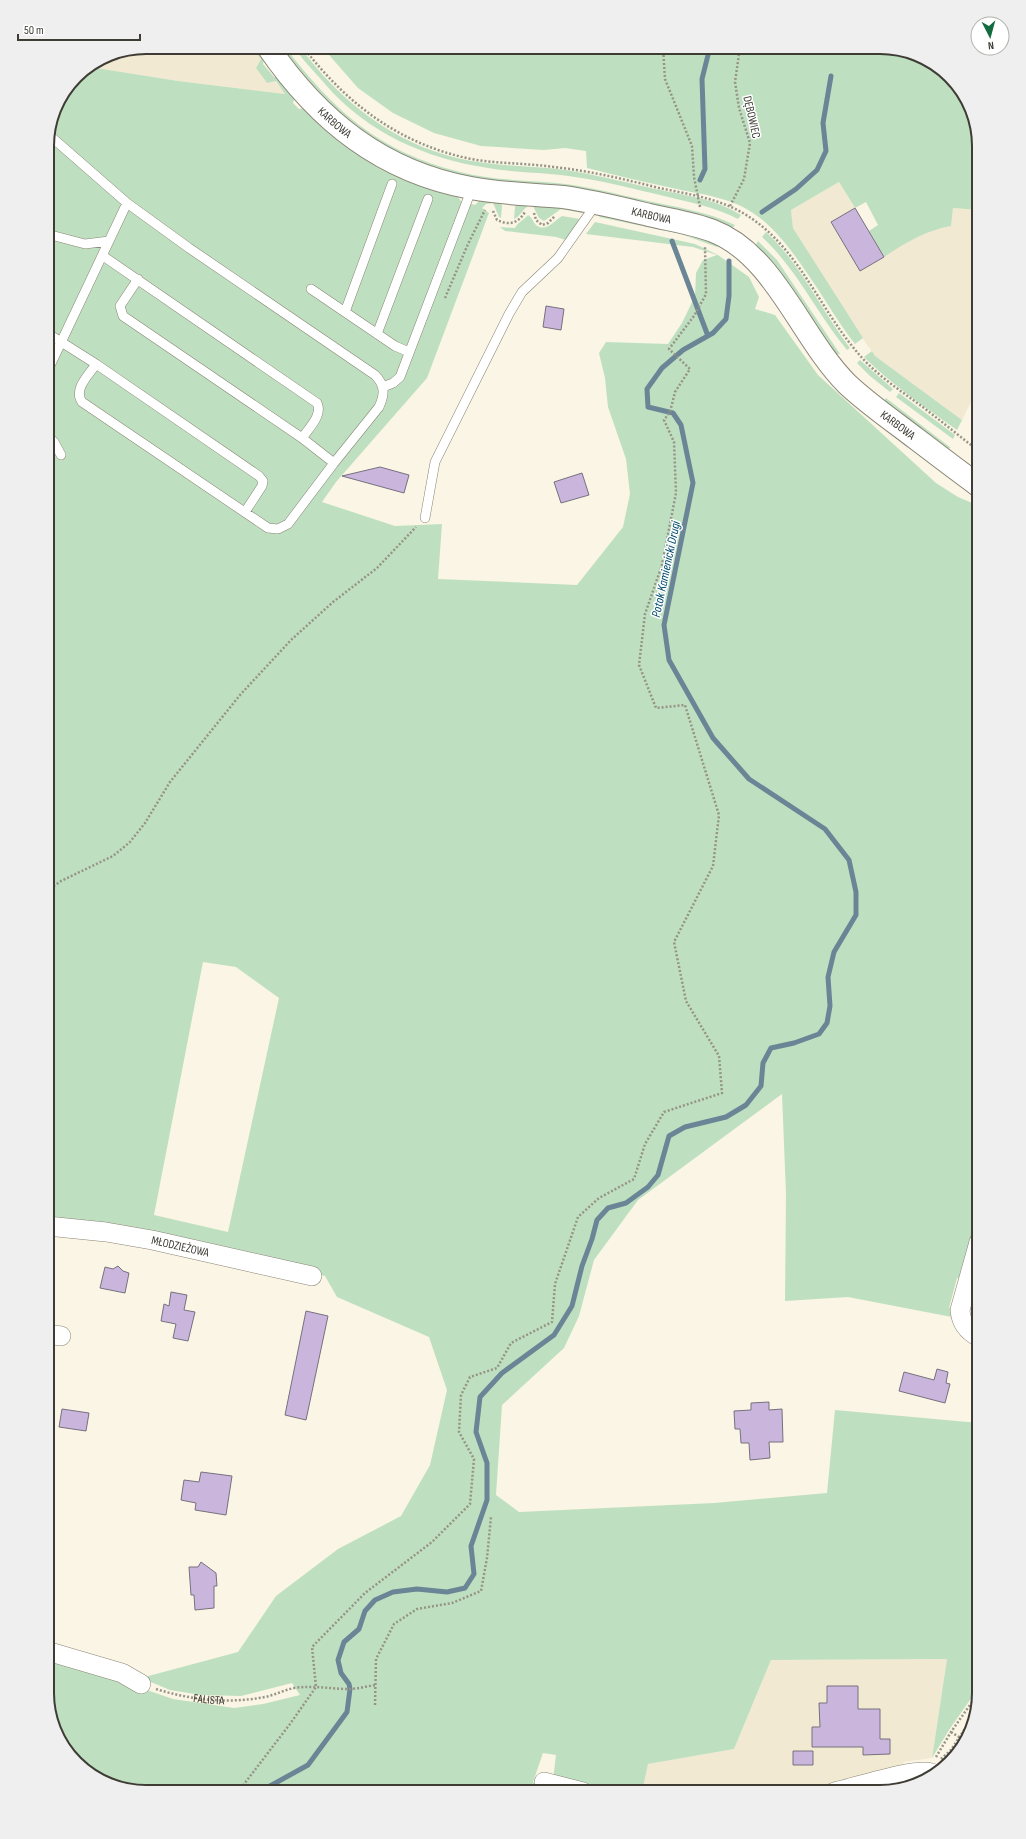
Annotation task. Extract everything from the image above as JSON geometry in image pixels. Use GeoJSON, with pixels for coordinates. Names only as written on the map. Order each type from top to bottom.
{"type":"FeatureCollection","features":[{"type":"Feature","properties":{"kind":"street","name":"KARBOWA"},"geometry":{"type":"LineString","coordinates":[[273,54],[305,95],[334,124],[366,147],[385,158],[422,175],[472,188],[564,197],[597,203],[707,229],[726,237],[741,246],[756,259],[809,336],[846,383],[873,407],[972,481]]}},
{"type":"Feature","properties":{"kind":"street","name":"MŁODZIEŻOWA"},"geometry":{"type":"LineString","coordinates":[[54,1227],[106,1232],[152,1240],[312,1276]]}},
{"type":"Feature","properties":{"kind":"street"},"geometry":{"type":"LineString","coordinates":[[972,1267],[960,1310],[960,1316],[967,1330],[972,1333]]}},
{"type":"Feature","properties":{"kind":"street"},"geometry":{"type":"LineString","coordinates":[[54,1653],[122,1673],[141,1684]]}},
{"type":"Feature","properties":{"kind":"street"},"geometry":{"type":"LineString","coordinates":[[862,1785],[906,1774],[930,1770]]}},
{"type":"Feature","properties":{"kind":"street"},"geometry":{"type":"LineString","coordinates":[[544,1782],[556,1785]]}},
{"type":"Feature","properties":{"kind":"lane"},"geometry":{"type":"LineString","coordinates":[[54,139],[127,203],[189,248],[375,375],[383,387],[384,397],[379,407],[288,524],[278,529],[268,528],[82,402],[78,396],[78,390],[96,364]]}},
{"type":"Feature","properties":{"kind":"lane"},"geometry":{"type":"LineString","coordinates":[[344,312],[392,184]]}},
{"type":"Feature","properties":{"kind":"lane"},"geometry":{"type":"LineString","coordinates":[[383,387],[393,383],[400,377],[472,188]]}},
{"type":"Feature","properties":{"kind":"lane"},"geometry":{"type":"LineString","coordinates":[[377,334],[428,199]]}},
{"type":"Feature","properties":{"kind":"lane"},"geometry":{"type":"LineString","coordinates":[[54,358],[127,203]]}},
{"type":"Feature","properties":{"kind":"lane"},"geometry":{"type":"LineString","coordinates":[[425,518],[435,462],[509,314],[522,292],[558,258],[597,203]]}},
{"type":"Feature","properties":{"kind":"lane"},"geometry":{"type":"LineString","coordinates":[[54,236],[85,244],[109,241]]}},
{"type":"Feature","properties":{"kind":"lane"},"geometry":{"type":"LineString","coordinates":[[102,256],[138,279],[317,403],[320,408],[319,414],[302,438]]}},
{"type":"Feature","properties":{"kind":"lane"},"geometry":{"type":"LineString","coordinates":[[138,279],[120,306],[123,316],[302,438],[334,463]]}},
{"type":"Feature","properties":{"kind":"lane"},"geometry":{"type":"LineString","coordinates":[[311,289],[395,346],[409,352]]}},
{"type":"Feature","properties":{"kind":"lane"},"geometry":{"type":"LineString","coordinates":[[54,337],[259,476],[262,481],[262,486],[245,512]]}},
{"type":"Feature","properties":{"kind":"lane"},"geometry":{"type":"LineString","coordinates":[[54,442],[61,455]]}},
{"type":"Feature","properties":{"kind":"path"},"geometry":{"type":"LineString","coordinates":[[663,54],[664,79],[692,146],[694,178],[701,209],[693,207]]}},
{"type":"Feature","properties":{"kind":"path","name":"DĘBOWIEC"},"geometry":{"type":"LineString","coordinates":[[730,206],[744,178],[750,143],[740,108],[735,82],[739,54]]}},
{"type":"Feature","properties":{"kind":"path"},"geometry":{"type":"LineString","coordinates":[[443,303],[482,213],[488,207],[497,220],[515,222],[520,220],[527,209]]}},
{"type":"Feature","properties":{"kind":"path"},"geometry":{"type":"LineString","coordinates":[[532,209],[536,220],[542,224],[545,224],[558,214]]}},
{"type":"Feature","properties":{"kind":"path"},"geometry":{"type":"LineString","coordinates":[[700,243],[711,247]]}},
{"type":"Feature","properties":{"kind":"path"},"geometry":{"type":"LineString","coordinates":[[243,1785],[316,1687],[312,1647],[365,1593],[432,1542],[470,1504],[474,1459],[459,1432],[461,1395],[470,1377],[498,1368],[511,1343],[552,1322],[556,1284],[578,1217],[599,1198],[634,1180],[645,1144],[664,1112],[722,1093],[719,1056],[686,1001],[674,942],[713,866],[718,815],[685,704],[656,708],[639,665],[645,614],[662,565],[676,493],[674,442],[664,420],[670,412],[675,392],[690,369],[669,350],[694,316],[706,294],[705,244]]}},
{"type":"Feature","properties":{"kind":"path"},"geometry":{"type":"LineString","coordinates":[[54,886],[113,856],[130,842],[145,823],[170,782],[240,695],[291,640],[333,602],[377,568],[425,518]]}},
{"type":"Feature","properties":{"kind":"path"},"geometry":{"type":"LineString","coordinates":[[375,1705],[376,1659],[394,1624],[417,1609],[452,1603],[481,1591],[487,1558],[491,1517]]}},
{"type":"Feature","properties":{"kind":"path","name":"FALISTA"},"geometry":{"type":"LineString","coordinates":[[141,1684],[177,1696],[207,1700],[240,1701],[266,1696],[293,1688],[316,1687],[350,1689],[376,1685]]}},
{"type":"Feature","properties":{"kind":"path"},"geometry":{"type":"LineString","coordinates":[[933,1768],[951,1732],[971,1703]]}},
{"type":"Feature","properties":{"kind":"path"},"geometry":{"type":"LineString","coordinates":[[951,1732],[960,1738]]}},
{"type":"Feature","properties":{"kind":"path"},"geometry":{"type":"LineString","coordinates":[[934,1768],[940,1759],[951,1750],[962,1735]]}},
{"type":"Feature","properties":{"kind":"shaded area"},"geometry":{"type":"Polygon","coordinates":[[[140,54],[257,54],[261,59],[256,68],[267,83],[275,81],[286,94],[178,81],[97,68],[122,57],[140,54]]]}},
{"type":"Feature","properties":{"kind":"shaded area"},"geometry":{"type":"Polygon","coordinates":[[[839,182],[884,257],[902,244],[938,228],[951,226],[953,208],[972,209],[972,400],[962,420],[875,356],[854,326],[793,228],[791,210],[839,182]]]}},
{"type":"Feature","properties":{"kind":"shaded area"},"geometry":{"type":"Polygon","coordinates":[[[947,1659],[932,1758],[903,1762],[904,1767],[841,1785],[644,1785],[648,1764],[734,1749],[771,1660],[947,1659]]]}},
{"type":"Feature","properties":{"kind":"green space"},"geometry":{"type":"Polygon","coordinates":[[[257,54],[262,54],[264,57],[263,64],[274,77],[279,77],[295,97],[293,103],[299,109],[305,108],[457,196],[461,201],[475,205],[480,200],[500,200],[502,206],[501,218],[499,217],[493,203],[486,204],[482,208],[489,213],[427,378],[336,482],[322,502],[395,526],[442,524],[438,579],[577,585],[623,527],[630,494],[626,459],[608,407],[605,378],[599,353],[606,342],[668,344],[682,323],[695,296],[696,273],[703,260],[717,255],[693,247],[586,234],[595,222],[695,244],[718,255],[749,277],[759,297],[755,309],[775,315],[818,375],[936,483],[958,497],[972,503],[972,1255],[966,1280],[957,1278],[949,1308],[956,1310],[957,1318],[848,1297],[785,1301],[786,1194],[782,1094],[638,1200],[594,1260],[579,1316],[564,1348],[502,1405],[496,1495],[519,1512],[714,1503],[827,1493],[835,1410],[972,1422],[972,1698],[932,1758],[947,1659],[771,1660],[734,1749],[648,1764],[644,1785],[573,1785],[553,1780],[556,1755],[543,1753],[533,1782],[536,1785],[140,1785],[116,1780],[95,1770],[73,1749],[61,1728],[55,1705],[54,1658],[173,1699],[234,1708],[263,1704],[300,1695],[292,1683],[241,1696],[201,1695],[170,1690],[141,1678],[238,1652],[276,1596],[338,1549],[401,1516],[430,1465],[447,1390],[429,1337],[337,1297],[325,1276],[152,1235],[54,1220],[54,140],[57,122],[69,95],[81,81],[97,68],[178,81],[285,94],[276,81],[267,83],[256,68],[261,59],[257,54]],[[203,962],[154,1215],[228,1232],[279,998],[236,967],[203,962]]]}},
{"type":"Feature","properties":{"kind":"green space"},"geometry":{"type":"Polygon","coordinates":[[[283,54],[290,54],[322,91],[360,126],[382,141],[431,164],[484,177],[568,184],[591,188],[692,210],[725,220],[735,225],[731,230],[461,177],[401,157],[342,119],[283,54]]]}},
{"type":"Feature","properties":{"kind":"green space"},"geometry":{"type":"Polygon","coordinates":[[[299,54],[306,54],[332,85],[369,117],[411,142],[433,151],[457,158],[484,163],[552,168],[599,176],[700,198],[721,205],[741,215],[738,219],[702,205],[597,181],[564,175],[488,168],[442,158],[399,141],[359,116],[341,101],[299,54]]]}},
{"type":"Feature","properties":{"kind":"green space"},"geometry":{"type":"Polygon","coordinates":[[[328,54],[886,54],[904,57],[926,66],[936,73],[953,90],[965,111],[969,122],[972,140],[972,209],[953,208],[951,226],[916,238],[884,257],[869,231],[878,225],[866,202],[855,208],[839,182],[791,210],[793,228],[863,338],[855,344],[808,274],[782,239],[768,225],[744,208],[734,203],[714,197],[587,168],[586,151],[565,148],[544,150],[481,146],[434,133],[393,113],[358,88],[328,54]]]}},
{"type":"Feature","properties":{"kind":"green space"},"geometry":{"type":"Polygon","coordinates":[[[517,202],[583,209],[582,213],[561,209],[544,221],[539,218],[533,206],[530,205],[514,219],[517,202]]]}},
{"type":"Feature","properties":{"kind":"green space"},"geometry":{"type":"Polygon","coordinates":[[[602,213],[682,231],[719,243],[717,247],[681,234],[599,217],[602,213]]]}},
{"type":"Feature","properties":{"kind":"green space"},"geometry":{"type":"Polygon","coordinates":[[[528,215],[536,225],[543,228],[547,227],[562,216],[580,219],[575,225],[574,231],[566,240],[556,237],[505,231],[500,227],[515,228],[517,224],[528,215]]]}},
{"type":"Feature","properties":{"kind":"green space"},"geometry":{"type":"Polygon","coordinates":[[[766,232],[790,258],[850,348],[847,350],[786,263],[762,237],[766,232]]]}},
{"type":"Feature","properties":{"kind":"green space"},"geometry":{"type":"Polygon","coordinates":[[[758,241],[777,260],[840,354],[835,354],[755,246],[758,241]]]}},
{"type":"Feature","properties":{"kind":"green space"},"geometry":{"type":"Polygon","coordinates":[[[872,351],[875,356],[962,420],[957,430],[886,377],[864,357],[872,351]]]}},
{"type":"Feature","properties":{"kind":"green space"},"geometry":{"type":"Polygon","coordinates":[[[860,360],[893,389],[890,392],[870,376],[857,363],[860,360]]]}},
{"type":"Feature","properties":{"kind":"green space"},"geometry":{"type":"Polygon","coordinates":[[[899,393],[955,435],[953,439],[896,397],[899,393]]]}},
{"type":"Feature","properties":{"kind":"green space"},"geometry":{"type":"Polygon","coordinates":[[[886,398],[951,448],[945,449],[882,403],[886,398]]]}},
{"type":"Feature","properties":{"kind":"building"},"geometry":{"type":"Polygon","coordinates":[[[855,208],[884,257],[860,271],[831,222],[855,208]]]}},
{"type":"Feature","properties":{"kind":"building"},"geometry":{"type":"Polygon","coordinates":[[[546,306],[564,309],[561,330],[543,327],[546,306]]]}},
{"type":"Feature","properties":{"kind":"building"},"geometry":{"type":"Polygon","coordinates":[[[380,467],[409,475],[404,493],[342,476],[380,467]]]}},
{"type":"Feature","properties":{"kind":"building"},"geometry":{"type":"Polygon","coordinates":[[[582,473],[589,495],[561,503],[554,482],[582,473]]]}},
{"type":"Feature","properties":{"kind":"building"},"geometry":{"type":"Polygon","coordinates":[[[118,1266],[123,1271],[129,1273],[125,1293],[100,1288],[105,1267],[113,1269],[118,1266]]]}},
{"type":"Feature","properties":{"kind":"building"},"geometry":{"type":"Polygon","coordinates":[[[171,1292],[187,1295],[184,1310],[195,1312],[188,1341],[173,1338],[176,1324],[161,1321],[164,1304],[169,1306],[171,1292]]]}},
{"type":"Feature","properties":{"kind":"building"},"geometry":{"type":"Polygon","coordinates":[[[306,1311],[328,1316],[306,1420],[285,1415],[306,1311]]]}},
{"type":"Feature","properties":{"kind":"building"},"geometry":{"type":"Polygon","coordinates":[[[937,1369],[948,1372],[946,1383],[950,1384],[945,1403],[899,1391],[904,1372],[934,1380],[937,1369]]]}},
{"type":"Feature","properties":{"kind":"building"},"geometry":{"type":"Polygon","coordinates":[[[769,1402],[769,1410],[782,1409],[783,1442],[769,1442],[770,1458],[750,1460],[749,1443],[741,1443],[740,1429],[735,1429],[734,1411],[751,1410],[751,1403],[769,1402]]]}},
{"type":"Feature","properties":{"kind":"building"},"geometry":{"type":"Polygon","coordinates":[[[62,1409],[89,1413],[86,1431],[59,1427],[62,1409]]]}},
{"type":"Feature","properties":{"kind":"building"},"geometry":{"type":"Polygon","coordinates":[[[201,1472],[232,1476],[226,1515],[195,1510],[196,1503],[181,1500],[184,1480],[199,1482],[201,1472]]]}},
{"type":"Feature","properties":{"kind":"building"},"geometry":{"type":"Polygon","coordinates":[[[201,1562],[216,1573],[217,1586],[214,1586],[214,1608],[195,1610],[194,1595],[191,1595],[189,1567],[198,1567],[201,1562]]]}},
{"type":"Feature","properties":{"kind":"building"},"geometry":{"type":"Polygon","coordinates":[[[827,1686],[858,1686],[858,1709],[880,1709],[880,1739],[890,1739],[890,1754],[863,1755],[863,1747],[812,1747],[812,1727],[820,1727],[819,1703],[827,1703],[827,1686]]]}},
{"type":"Feature","properties":{"kind":"building"},"geometry":{"type":"Polygon","coordinates":[[[793,1751],[813,1751],[813,1765],[793,1765],[793,1751]]]}},
{"type":"Feature","properties":{"kind":"waterway"},"geometry":{"type":"LineString","coordinates":[[700,180],[705,169],[702,79],[708,54]]}},
{"type":"Feature","properties":{"kind":"waterway","name":"Potok Kamienicki Drugi"},"geometry":{"type":"LineString","coordinates":[[762,212],[796,189],[817,170],[826,151],[823,123],[831,76]]}},
{"type":"Feature","properties":{"kind":"waterway"},"geometry":{"type":"LineString","coordinates":[[672,241],[708,336]]}},
{"type":"Feature","properties":{"kind":"waterway","name":"Potok Kamienicki Drugi"},"geometry":{"type":"LineString","coordinates":[[272,1785],[308,1765],[347,1712],[350,1689],[349,1684],[341,1673],[338,1660],[344,1642],[359,1629],[365,1611],[375,1600],[393,1592],[417,1589],[447,1592],[465,1588],[474,1574],[471,1546],[487,1500],[487,1463],[476,1432],[480,1397],[502,1373],[554,1335],[572,1306],[582,1266],[597,1220],[608,1208],[626,1203],[648,1187],[658,1175],[669,1136],[685,1127],[726,1117],[746,1105],[761,1086],[763,1063],[771,1048],[794,1043],[819,1034],[827,1023],[830,1006],[828,977],[834,952],[856,915],[856,892],[849,860],[825,829],[749,779],[713,738],[669,660],[664,625],[693,483],[681,425],[673,413],[648,407],[647,389],[662,368],[683,350],[713,333],[726,319],[729,296],[729,261]]}}]}
